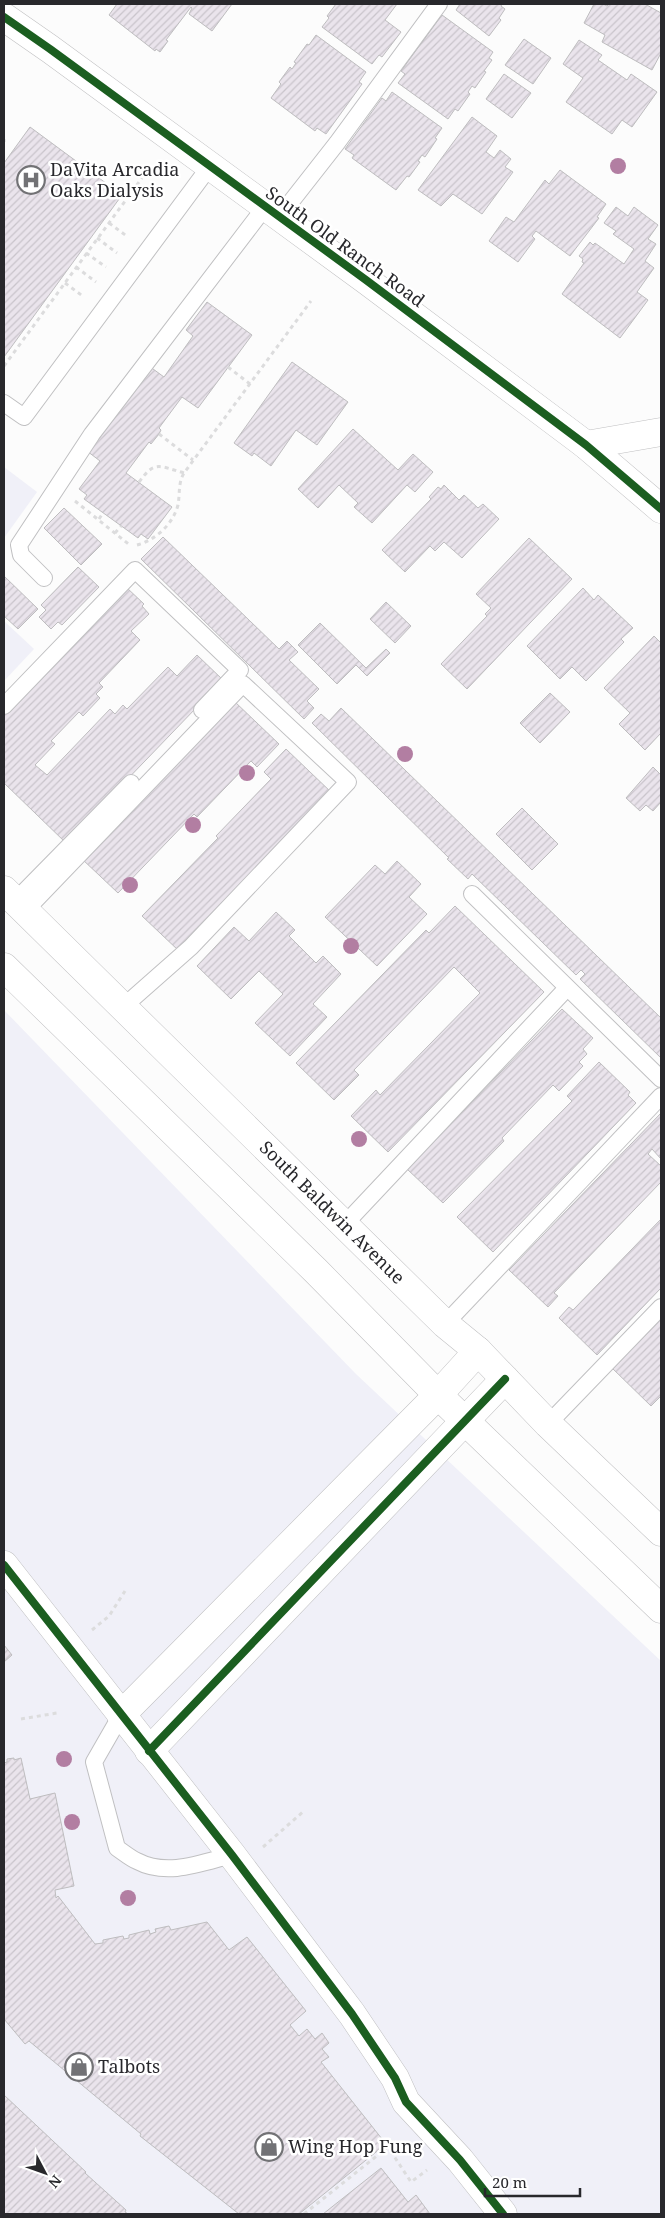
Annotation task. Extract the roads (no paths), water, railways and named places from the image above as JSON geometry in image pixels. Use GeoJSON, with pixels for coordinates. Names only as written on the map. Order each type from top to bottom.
{"type":"FeatureCollection","features":[{"type":"Feature","properties":{"kind":"street","name":"South Old Ranch Road"},"geometry":{"type":"LineString","coordinates":[[4,17],[366,280],[586,445],[661,509]]}},
{"type":"Feature","properties":{"kind":"street"},"geometry":{"type":"LineString","coordinates":[[586,445],[661,432]]}},
{"type":"Feature","properties":{"kind":"street","name":"South Baldwin Avenue"},"geometry":{"type":"LineString","coordinates":[[15,901],[445,1324],[478,1351],[548,1424],[661,1532]]}},
{"type":"Feature","properties":{"kind":"street"},"geometry":{"type":"LineString","coordinates":[[4,967],[329,1284],[438,1395],[661,1609]]}},
{"type":"Feature","properties":{"kind":"street"},"geometry":{"type":"LineString","coordinates":[[121,1715],[438,1395],[478,1351]]}},
{"type":"Feature","properties":{"kind":"street"},"geometry":{"type":"LineString","coordinates":[[149,1751],[505,1379]]}},
{"type":"Feature","properties":{"kind":"street"},"geometry":{"type":"LineString","coordinates":[[4,1565],[232,1855],[352,2014],[394,2078],[406,2102],[460,2160],[504,2214]]}},
{"type":"Feature","properties":{"kind":"lane"},"geometry":{"type":"LineString","coordinates":[[44,578],[21,555],[19,545],[92,434],[272,212],[337,143],[439,4]]}},
{"type":"Feature","properties":{"kind":"lane"},"geometry":{"type":"LineString","coordinates":[[4,403],[24,417],[210,166]]}},
{"type":"Feature","properties":{"kind":"lane"},"geometry":{"type":"LineString","coordinates":[[4,706],[135,570],[240,670],[15,901]]}},
{"type":"Feature","properties":{"kind":"lane"},"geometry":{"type":"LineString","coordinates":[[15,901],[243,684],[348,782],[191,947],[124,1008]]}},
{"type":"Feature","properties":{"kind":"lane"},"geometry":{"type":"LineString","coordinates":[[472,894],[661,1079]]}},
{"type":"Feature","properties":{"kind":"lane"},"geometry":{"type":"LineString","coordinates":[[344,1225],[567,988]]}},
{"type":"Feature","properties":{"kind":"lane"},"geometry":{"type":"LineString","coordinates":[[445,1324],[661,1096]]}},
{"type":"Feature","properties":{"kind":"lane"},"geometry":{"type":"LineString","coordinates":[[548,1424],[661,1307]]}},
{"type":"Feature","properties":{"kind":"lane"},"geometry":{"type":"LineString","coordinates":[[121,1715],[94,1762],[117,1848],[137,1862],[162,1868],[184,1868],[232,1855]]}},
{"type":"Feature","properties":{"kind":"place","name":"DaVita Arcadia Oaks Dialysis"},"geometry":{"type":"Point","coordinates":[31,180]}},
{"type":"Feature","properties":{"kind":"place","name":"Talbots"},"geometry":{"type":"Point","coordinates":[79,2067]}},
{"type":"Feature","properties":{"kind":"place","name":"Wing Hop Fung"},"geometry":{"type":"Point","coordinates":[269,2147]}}]}
